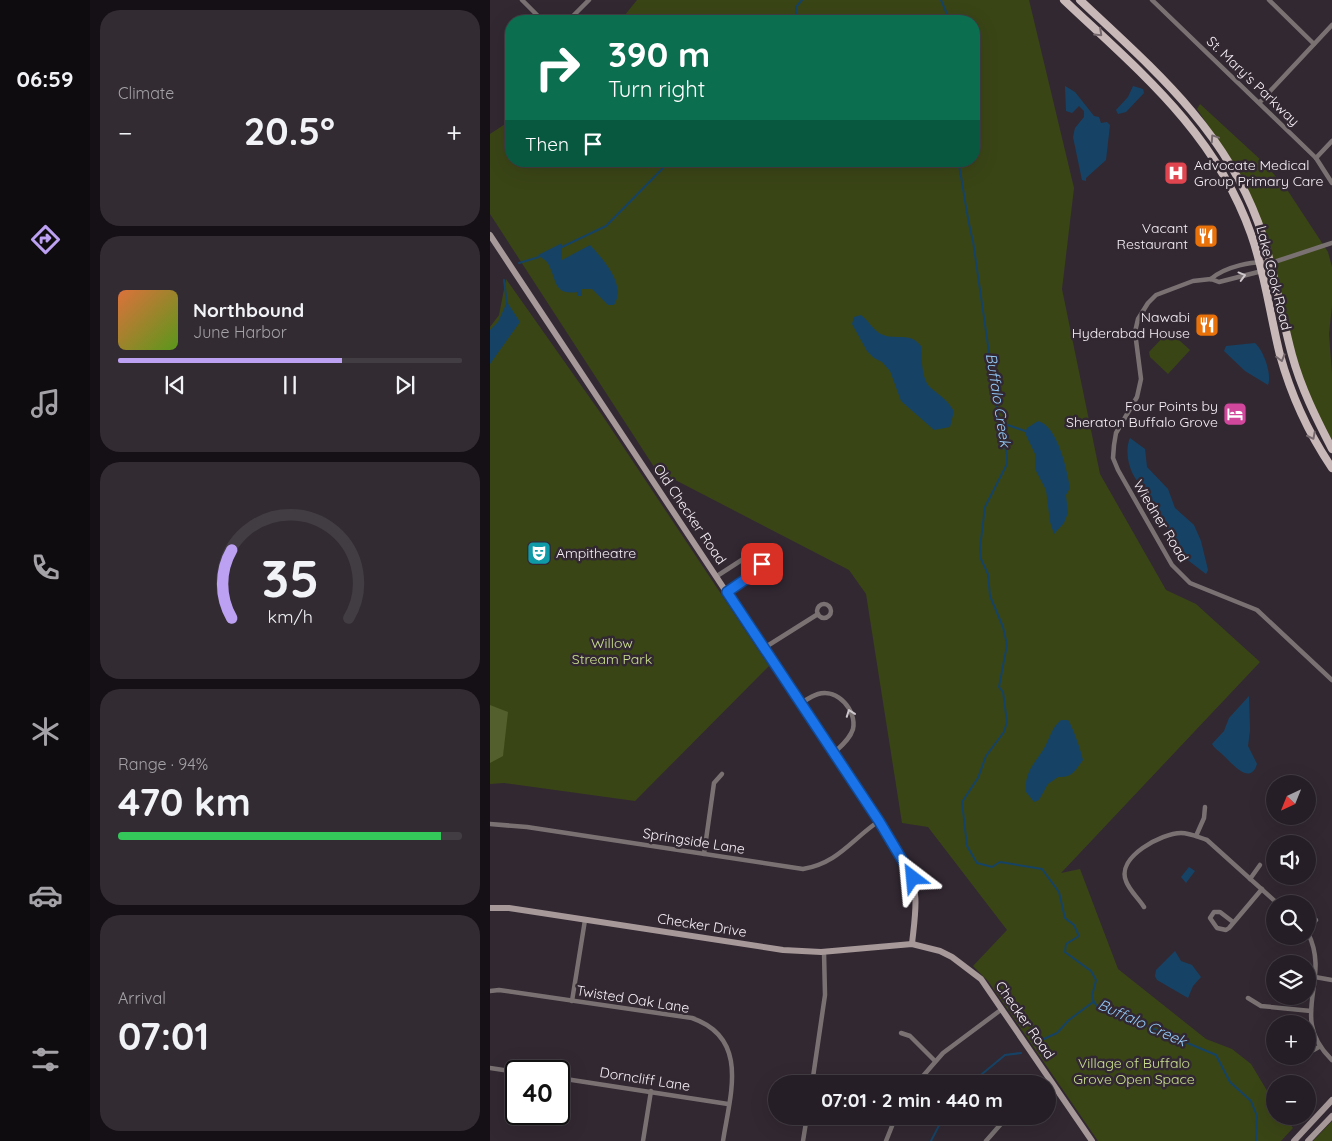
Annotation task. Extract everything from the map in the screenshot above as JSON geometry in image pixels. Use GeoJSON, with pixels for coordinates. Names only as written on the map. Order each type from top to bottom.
{"type":"FeatureCollection","features":[{"type":"Feature","properties":{"kind":"main road","name":"Lake Cook Road"},"geometry":{"type":"LineString","coordinates":[[1064,0],[1165,96],[1204,142],[1238,202],[1262,271],[1287,378],[1315,442],[1332,468]]}},
{"type":"Feature","properties":{"kind":"main road","name":"Lake Cook Road"},"geometry":{"type":"LineString","coordinates":[[1080,0],[1165,81],[1211,134],[1232,167],[1251,205],[1271,262],[1292,355],[1304,390],[1332,449]]}},
{"type":"Feature","properties":{"kind":"street"},"geometry":{"type":"LineString","coordinates":[[522,0],[537,15]]}},
{"type":"Feature","properties":{"kind":"street"},"geometry":{"type":"LineString","coordinates":[[574,15],[589,0]]}},
{"type":"Feature","properties":{"kind":"street","name":"St. Mary's Parkway"},"geometry":{"type":"LineString","coordinates":[[1152,0],[1316,158],[1332,183]]}},
{"type":"Feature","properties":{"kind":"street"},"geometry":{"type":"LineString","coordinates":[[1269,0],[1314,44]]}},
{"type":"Feature","properties":{"kind":"street"},"geometry":{"type":"LineString","coordinates":[[1260,102],[1332,25]]}},
{"type":"Feature","properties":{"kind":"street"},"geometry":{"type":"LineString","coordinates":[[1316,158],[1332,141]]}},
{"type":"Feature","properties":{"kind":"street","name":"Old Checker Road"},"geometry":{"type":"LineString","coordinates":[[490,235],[879,821],[913,878],[917,899],[912,944]]}},
{"type":"Feature","properties":{"kind":"street"},"geometry":{"type":"LineString","coordinates":[[1210,279],[1216,274],[1259,261],[1271,262],[1332,243]]}},
{"type":"Feature","properties":{"kind":"street"},"geometry":{"type":"LineString","coordinates":[[1210,279],[1219,282],[1262,271],[1271,262]]}},
{"type":"Feature","properties":{"kind":"street","name":"Wiedner Road"},"geometry":{"type":"LineString","coordinates":[[1210,279],[1193,281],[1156,295],[1148,303],[1138,319],[1135,332],[1141,379],[1137,397],[1116,433],[1113,458],[1172,565],[1181,576],[1190,583],[1257,610],[1332,680]]}},
{"type":"Feature","properties":{"kind":"street"},"geometry":{"type":"LineString","coordinates":[[716,576],[751,554],[756,553],[760,556],[762,564],[759,570],[727,592]]}},
{"type":"Feature","properties":{"kind":"street"},"geometry":{"type":"LineString","coordinates":[[764,648],[818,614]]}},
{"type":"Feature","properties":{"kind":"street"},"geometry":{"type":"LineString","coordinates":[[801,703],[820,693],[829,694],[845,702],[850,708],[854,727],[851,735],[834,753]]}},
{"type":"Feature","properties":{"kind":"street"},"geometry":{"type":"LineString","coordinates":[[704,854],[714,784],[722,774]]}},
{"type":"Feature","properties":{"kind":"street"},"geometry":{"type":"LineString","coordinates":[[1196,836],[1204,818],[1205,807]]}},
{"type":"Feature","properties":{"kind":"street","name":"Springside Lane"},"geometry":{"type":"LineString","coordinates":[[490,824],[527,827],[804,869],[819,866],[834,859],[858,836],[879,821]]}},
{"type":"Feature","properties":{"kind":"street"},"geometry":{"type":"LineString","coordinates":[[1144,906],[1126,881],[1125,873],[1130,861],[1139,850],[1153,840],[1180,833],[1207,840],[1268,895]]}},
{"type":"Feature","properties":{"kind":"street"},"geometry":{"type":"LineString","coordinates":[[1250,879],[1260,865]]}},
{"type":"Feature","properties":{"kind":"street"},"geometry":{"type":"LineString","coordinates":[[1233,922],[1220,912],[1214,912],[1210,918],[1213,925],[1221,931],[1226,930],[1262,889]]}},
{"type":"Feature","properties":{"kind":"street","name":"Checker Drive"},"geometry":{"type":"LineString","coordinates":[[490,908],[509,908],[783,950],[824,952],[912,944]]}},
{"type":"Feature","properties":{"kind":"street"},"geometry":{"type":"LineString","coordinates":[[572,1001],[585,920]]}},
{"type":"Feature","properties":{"kind":"street","name":"Checker Road"},"geometry":{"type":"LineString","coordinates":[[912,944],[940,951],[963,964],[981,979],[1043,1075]]}},
{"type":"Feature","properties":{"kind":"street"},"geometry":{"type":"LineString","coordinates":[[813,1075],[825,995],[824,952]]}},
{"type":"Feature","properties":{"kind":"street"},"geometry":{"type":"LineString","coordinates":[[1316,978],[1332,980]]}},
{"type":"Feature","properties":{"kind":"street","name":"Twisted Oak Lane"},"geometry":{"type":"LineString","coordinates":[[490,991],[499,990],[692,1018],[705,1023],[723,1039],[730,1056],[733,1075],[723,1141]]}},
{"type":"Feature","properties":{"kind":"street"},"geometry":{"type":"LineString","coordinates":[[1248,998],[1261,1006],[1311,1011]]}},
{"type":"Feature","properties":{"kind":"street"},"geometry":{"type":"LineString","coordinates":[[1312,1005],[1312,1029],[1320,1047],[1332,1060]]}},
{"type":"Feature","properties":{"kind":"street"},"geometry":{"type":"LineString","coordinates":[[923,1075],[935,1061],[955,1043],[1002,1009]]}},
{"type":"Feature","properties":{"kind":"street"},"geometry":{"type":"LineString","coordinates":[[901,1033],[910,1036],[935,1061]]}},
{"type":"Feature","properties":{"kind":"street"},"geometry":{"type":"LineString","coordinates":[[1316,1049],[1320,1047]]}},
{"type":"Feature","properties":{"kind":"street"},"geometry":{"type":"LineString","coordinates":[[490,1068],[505,1070]]}},
{"type":"Feature","properties":{"kind":"street","name":"Dorncliff Lane"},"geometry":{"type":"LineString","coordinates":[[570,1080],[728,1104]]}},
{"type":"Feature","properties":{"kind":"street"},"geometry":{"type":"LineString","coordinates":[[643,1141],[651,1091]]}},
{"type":"Feature","properties":{"kind":"street","name":"Checker Road"},"geometry":{"type":"LineString","coordinates":[[1056,1094],[1092,1141]]}},
{"type":"Feature","properties":{"kind":"street"},"geometry":{"type":"LineString","coordinates":[[1294,1141],[1332,1100]]}},
{"type":"Feature","properties":{"kind":"street"},"geometry":{"type":"LineString","coordinates":[[1308,1141],[1332,1116]]}},
{"type":"Feature","properties":{"kind":"street"},"geometry":{"type":"LineString","coordinates":[[803,1141],[806,1125]]}},
{"type":"Feature","properties":{"kind":"street"},"geometry":{"type":"LineString","coordinates":[[886,1141],[892,1125]]}},
{"type":"Feature","properties":{"kind":"street"},"geometry":{"type":"LineString","coordinates":[[986,1141],[1000,1125]]}},
{"type":"Feature","properties":{"kind":"green space","name":"Village of Buffalo Grove Open Space"},"geometry":{"type":"Polygon","coordinates":[[[637,0],[1029,0],[1074,188],[1062,289],[1100,474],[1166,590],[1196,604],[1260,662],[1061,873],[1080,869],[1118,969],[1206,1039],[1232,1049],[1251,1064],[1266,1089],[1266,1125],[1291,1125],[1293,1128],[1281,1141],[1098,1141],[1056,1080],[1056,1075],[1053,1075],[988,981],[973,966],[1007,930],[928,827],[902,823],[866,594],[849,570],[656,470],[490,214],[490,134],[505,124],[505,167],[980,167],[980,15],[625,15],[637,0]]]}},
{"type":"Feature","properties":{"kind":"green space"},"geometry":{"type":"Polygon","coordinates":[[[1200,104],[1263,162],[1286,188],[1328,252],[1332,267],[1332,305],[1329,334],[1332,374],[1332,441],[1304,381],[1287,323],[1272,256],[1261,221],[1237,171],[1197,109],[1200,104]]]}},
{"type":"Feature","properties":{"kind":"green space","name":"Willow Stream Park"},"geometry":{"type":"Polygon","coordinates":[[[506,279],[602,415],[769,666],[635,801],[504,783],[490,784],[490,327],[499,315],[506,279]]]}},
{"type":"Feature","properties":{"kind":"green space"},"geometry":{"type":"Polygon","coordinates":[[[1169,331],[1190,350],[1168,374],[1150,357],[1149,352],[1169,331]]]}},
{"type":"Feature","properties":{"kind":"green space"},"geometry":{"type":"Polygon","coordinates":[[[490,705],[508,712],[503,756],[490,763],[490,705]]]}},
{"type":"Feature","properties":{"kind":"green space"},"geometry":{"type":"Polygon","coordinates":[[[1332,1121],[1332,1141],[1313,1141],[1332,1121]]]}},
{"type":"Feature","properties":{"kind":"water"},"geometry":{"type":"Polygon","coordinates":[[[1065,86],[1075,92],[1094,116],[1099,117],[1101,123],[1107,122],[1110,125],[1106,160],[1086,178],[1086,181],[1082,180],[1073,137],[1075,128],[1084,117],[1084,111],[1079,106],[1072,113],[1066,111],[1065,86]]]}},
{"type":"Feature","properties":{"kind":"water"},"geometry":{"type":"Polygon","coordinates":[[[1133,86],[1143,89],[1144,93],[1126,112],[1118,114],[1116,110],[1128,97],[1133,86]]]}},
{"type":"Feature","properties":{"kind":"water"},"geometry":{"type":"Polygon","coordinates":[[[562,243],[562,260],[590,245],[601,257],[616,281],[618,289],[614,305],[608,305],[592,289],[582,289],[582,296],[578,296],[577,292],[563,291],[559,288],[547,262],[538,255],[562,243]]]}},
{"type":"Feature","properties":{"kind":"water"},"geometry":{"type":"Polygon","coordinates":[[[507,302],[520,322],[490,364],[490,330],[498,322],[507,302]]]}},
{"type":"Feature","properties":{"kind":"water"},"geometry":{"type":"Polygon","coordinates":[[[861,315],[881,334],[892,337],[907,337],[917,341],[921,346],[925,379],[931,388],[946,400],[954,411],[950,427],[934,430],[901,401],[890,371],[882,362],[874,358],[867,351],[852,324],[854,317],[861,315]]]}},
{"type":"Feature","properties":{"kind":"water"},"geometry":{"type":"Polygon","coordinates":[[[1255,343],[1266,363],[1269,375],[1268,385],[1245,371],[1224,351],[1226,346],[1255,343]]]}},
{"type":"Feature","properties":{"kind":"water"},"geometry":{"type":"Polygon","coordinates":[[[1038,421],[1051,431],[1056,440],[1064,460],[1070,488],[1066,495],[1068,513],[1064,523],[1054,534],[1050,522],[1046,490],[1035,469],[1035,454],[1025,433],[1027,428],[1038,421]]]}},
{"type":"Feature","properties":{"kind":"water"},"geometry":{"type":"Polygon","coordinates":[[[1130,438],[1145,449],[1147,467],[1168,489],[1175,508],[1194,525],[1201,541],[1208,570],[1206,574],[1185,558],[1147,495],[1146,489],[1132,473],[1127,451],[1130,438]]]}},
{"type":"Feature","properties":{"kind":"water"},"geometry":{"type":"Polygon","coordinates":[[[1249,696],[1250,730],[1248,746],[1257,764],[1254,771],[1245,773],[1235,767],[1212,744],[1224,731],[1229,718],[1249,696]]]}},
{"type":"Feature","properties":{"kind":"water"},"geometry":{"type":"Polygon","coordinates":[[[1061,720],[1068,720],[1070,723],[1083,760],[1070,775],[1058,777],[1048,784],[1039,800],[1034,802],[1026,792],[1028,774],[1053,730],[1061,720]]]}},
{"type":"Feature","properties":{"kind":"water"},"geometry":{"type":"Polygon","coordinates":[[[1189,867],[1195,871],[1186,883],[1181,877],[1189,867]]]}},
{"type":"Feature","properties":{"kind":"water"},"geometry":{"type":"Polygon","coordinates":[[[1175,951],[1181,961],[1192,965],[1201,977],[1193,986],[1188,998],[1157,980],[1155,976],[1156,970],[1175,951]]]}},
{"type":"Feature","properties":{"kind":"waterway"},"geometry":{"type":"LineString","coordinates":[[797,15],[796,7],[802,0]]}},
{"type":"Feature","properties":{"kind":"waterway","name":"Buffalo Creek"},"geometry":{"type":"LineString","coordinates":[[941,0],[947,15]]}},
{"type":"Feature","properties":{"kind":"waterway"},"geometry":{"type":"LineString","coordinates":[[562,247],[606,226],[664,167]]}},
{"type":"Feature","properties":{"kind":"waterway","name":"Buffalo Creek"},"geometry":{"type":"LineString","coordinates":[[959,167],[973,241],[999,422],[1007,455],[1007,464],[985,507],[980,548],[981,559],[988,574],[990,596],[1003,627],[1007,645],[999,687],[1003,692],[1007,722],[1004,732],[986,756],[978,778],[962,802],[967,846],[977,863],[992,867],[1000,862],[1042,869],[1059,892],[1065,918],[1074,925],[1079,936],[1066,944],[1065,952],[1091,971],[1096,980],[1092,997],[1098,1007],[1116,1009],[1130,1019],[1216,1055],[1230,1082],[1251,1101],[1257,1116],[1256,1141]]}},
{"type":"Feature","properties":{"kind":"waterway"},"geometry":{"type":"LineString","coordinates":[[519,263],[539,257]]}},
{"type":"Feature","properties":{"kind":"waterway"},"geometry":{"type":"LineString","coordinates":[[504,280],[507,303]]}},
{"type":"Feature","properties":{"kind":"waterway"},"geometry":{"type":"LineString","coordinates":[[999,422],[1025,431]]}},
{"type":"Feature","properties":{"kind":"waterway"},"geometry":{"type":"LineString","coordinates":[[1035,1043],[1057,1033],[1069,1020],[1093,1002]]}},
{"type":"Feature","properties":{"kind":"waterway"},"geometry":{"type":"LineString","coordinates":[[981,1075],[1005,1055],[1021,1053]]}},
{"type":"Feature","properties":{"kind":"waterway"},"geometry":{"type":"LineString","coordinates":[[931,1141],[939,1125]]}},
{"type":"Feature","properties":{"kind":"place","name":"Advocate Medical Group Primary Care"},"geometry":{"type":"Point","coordinates":[1176,173]}},
{"type":"Feature","properties":{"kind":"place","name":"Vacant Restaurant"},"geometry":{"type":"Point","coordinates":[1206,236]}},
{"type":"Feature","properties":{"kind":"place","name":"Nawabi Hyderabad House"},"geometry":{"type":"Point","coordinates":[1207,325]}},
{"type":"Feature","properties":{"kind":"place","name":"Four Points by Sheraton Buffalo Grove"},"geometry":{"type":"Point","coordinates":[1235,414]}},
{"type":"Feature","properties":{"kind":"place","name":"Ampitheatre"},"geometry":{"type":"Point","coordinates":[539,553]}},
{"type":"Feature","properties":{"kind":"route"},"geometry":{"type":"LineString","coordinates":[[762,564],[759,570],[727,592],[879,821],[907,865],[913,878]]}}]}
